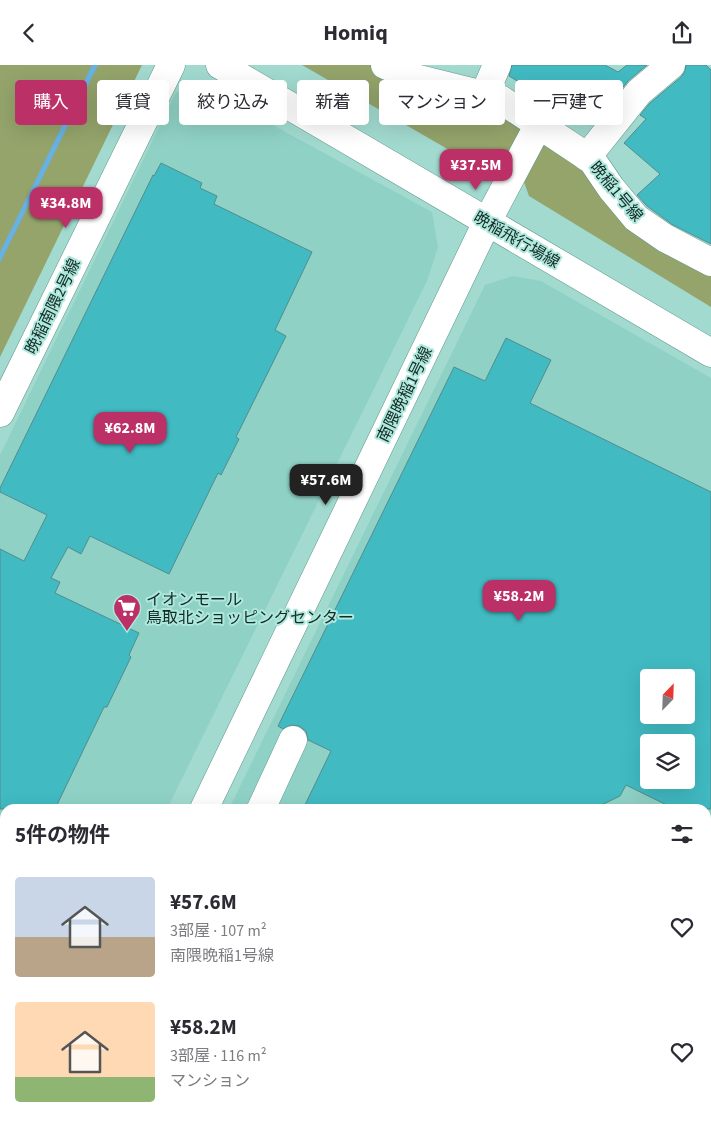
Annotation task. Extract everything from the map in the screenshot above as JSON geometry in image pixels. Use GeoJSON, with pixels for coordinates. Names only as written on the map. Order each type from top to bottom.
{"type":"FeatureCollection","features":[{"type":"Feature","properties":{"kind":"street","name":"晩稲南隈2号線"},"geometry":{"type":"LineString","coordinates":[[0,413],[171,65]]}},
{"type":"Feature","properties":{"kind":"street","name":"晩稲飛行場線"},"geometry":{"type":"LineString","coordinates":[[220,65],[711,353]]}},
{"type":"Feature","properties":{"kind":"street","name":"晩稲1号線"},"geometry":{"type":"LineString","coordinates":[[385,65],[423,80]]}},
{"type":"Feature","properties":{"kind":"street"},"geometry":{"type":"LineString","coordinates":[[490,80],[496,65]]}},
{"type":"Feature","properties":{"kind":"street"},"geometry":{"type":"LineString","coordinates":[[587,157],[640,93],[671,65]]}},
{"type":"Feature","properties":{"kind":"street","name":"南隈晩稲1号線"},"geometry":{"type":"LineString","coordinates":[[206,804],[487,222],[538,125]]}},
{"type":"Feature","properties":{"kind":"street","name":"晩稲1号線"},"geometry":{"type":"LineString","coordinates":[[540,125],[592,160],[611,188],[636,218],[665,238],[711,262]]}},
{"type":"Feature","properties":{"kind":"street"},"geometry":{"type":"LineString","coordinates":[[263,804],[293,740]]}},
{"type":"Feature","properties":{"kind":"shaded area"},"geometry":{"type":"Polygon","coordinates":[[[0,65],[142,65],[135,80],[97,80],[97,125],[113,125],[0,357],[0,65]]]}},
{"type":"Feature","properties":{"kind":"shaded area"},"geometry":{"type":"Polygon","coordinates":[[[302,65],[373,65],[419,80],[379,80],[379,109],[369,104],[369,80],[328,80],[302,65]]]}},
{"type":"Feature","properties":{"kind":"shaded area","name":"イオンモール 鳥取北ショッピングセンター"},"geometry":{"type":"Polygon","coordinates":[[[179,91],[179,125],[273,125],[432,212],[438,247],[427,281],[169,804],[0,804],[0,455],[160,125],[169,125],[169,106],[176,92],[179,91]]]}},
{"type":"Feature","properties":{"kind":"shaded area"},"geometry":{"type":"Polygon","coordinates":[[[505,111],[515,117],[515,125],[527,125],[501,170],[489,173],[406,125],[505,125],[505,111]]]}},
{"type":"Feature","properties":{"kind":"shaded area"},"geometry":{"type":"Polygon","coordinates":[[[543,141],[551,143],[711,269],[711,307],[529,196],[523,179],[543,141]]]}},
{"type":"Feature","properties":{"kind":"shaded area","name":"イオンモール 鳥取北ショッピングセンター"},"geometry":{"type":"Polygon","coordinates":[[[513,276],[541,281],[711,378],[711,804],[231,804],[485,285],[513,276]]]}},
{"type":"Feature","properties":{"kind":"water"},"geometry":{"type":"Polygon","coordinates":[[[92,65],[98,65],[87,87],[87,80],[85,80],[92,65]]]}},
{"type":"Feature","properties":{"kind":"water"},"geometry":{"type":"Polygon","coordinates":[[[62,125],[68,125],[0,263],[0,252],[62,125]]]}},
{"type":"Feature","properties":{"kind":"building"},"geometry":{"type":"Polygon","coordinates":[[[512,65],[605,65],[618,72],[627,65],[647,65],[623,87],[623,80],[516,80],[509,76],[512,65]]]}},
{"type":"Feature","properties":{"kind":"building"},"geometry":{"type":"Polygon","coordinates":[[[686,65],[706,65],[711,70],[711,244],[673,225],[647,206],[637,195],[660,174],[624,143],[646,119],[640,115],[650,103],[681,77],[686,65]]]}},
{"type":"Feature","properties":{"kind":"building"},"geometry":{"type":"Polygon","coordinates":[[[161,163],[202,183],[200,188],[217,196],[214,204],[312,252],[275,330],[286,336],[236,437],[239,439],[221,475],[218,473],[169,574],[90,536],[81,554],[68,547],[51,578],[60,582],[55,593],[139,633],[129,655],[131,657],[107,707],[104,707],[57,804],[0,804],[0,549],[24,561],[47,515],[0,492],[0,488],[161,163]]]}},
{"type":"Feature","properties":{"kind":"building","name":"イオンモール 鳥取北ショッピングセンター"},"geometry":{"type":"Polygon","coordinates":[[[506,338],[551,360],[530,403],[711,492],[711,804],[665,804],[626,785],[620,796],[603,804],[305,804],[331,751],[308,740],[306,731],[299,726],[291,725],[283,729],[278,726],[454,367],[485,381],[506,338]]]}},
{"type":"Feature","properties":{"kind":"place","name":"イオンモール 鳥取北ショッピングセンター"},"geometry":{"type":"Point","coordinates":[127,632]}}]}
